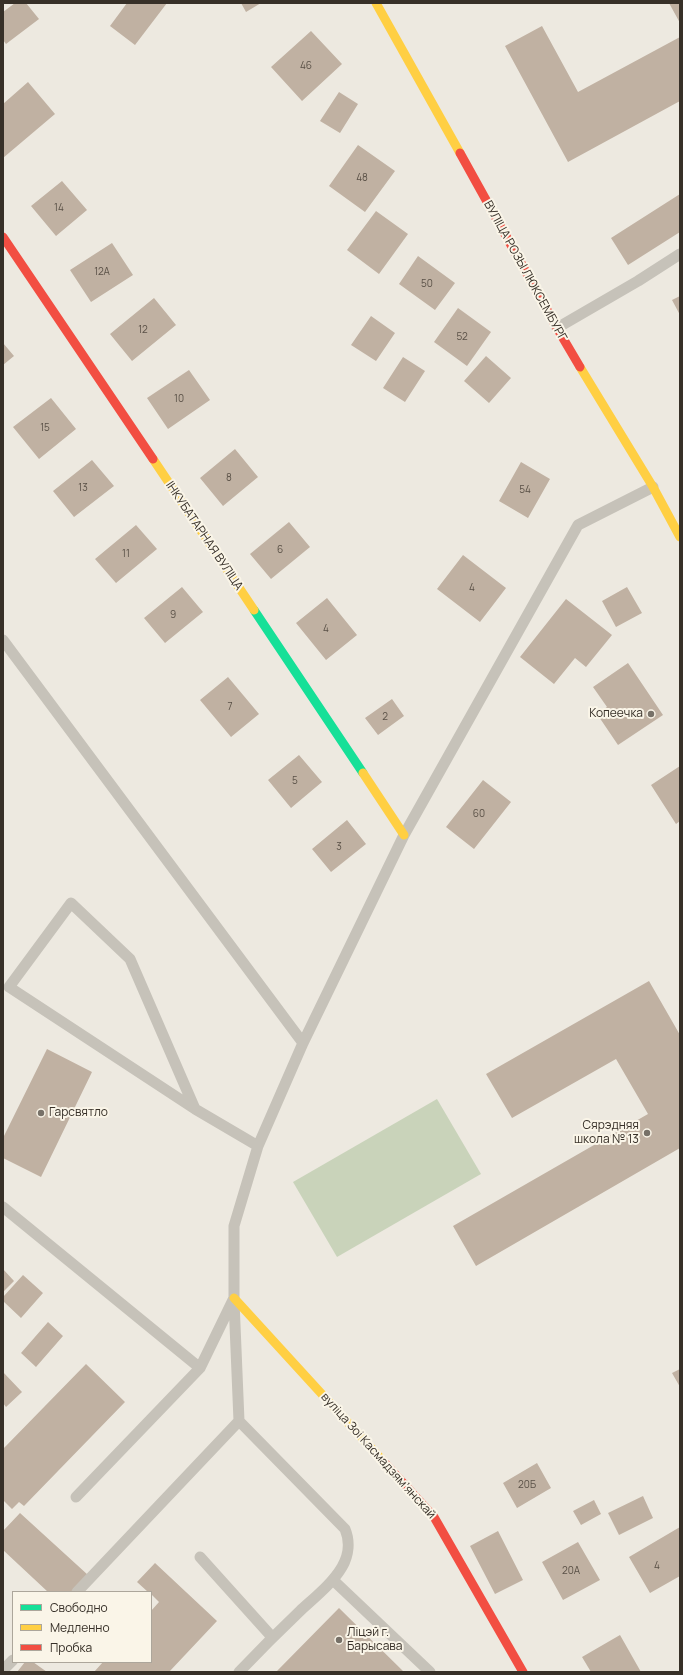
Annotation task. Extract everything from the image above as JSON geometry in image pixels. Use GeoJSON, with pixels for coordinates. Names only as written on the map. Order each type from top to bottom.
{"type":"FeatureCollection","features":[{"type":"Feature","properties":{"kind":"street","name":"ВУЛІЦА РОЗЫ ЛЮКСЕМБУРГ"},"geometry":{"type":"LineString","coordinates":[[376,3],[557,328],[653,487],[680,537]]}},
{"type":"Feature","properties":{"kind":"street","name":"ІНКУБАТАРНАЯ ВУЛІЦА"},"geometry":{"type":"LineString","coordinates":[[3,237],[30,274],[404,835]]}},
{"type":"Feature","properties":{"kind":"street","name":"вуліца Зоі Касмадзямʼянскай"},"geometry":{"type":"LineString","coordinates":[[234,1298],[434,1517],[523,1672]]}},
{"type":"Feature","properties":{"kind":"lane"},"geometry":{"type":"LineString","coordinates":[[557,328],[680,254]]}},
{"type":"Feature","properties":{"kind":"lane"},"geometry":{"type":"LineString","coordinates":[[239,1672],[272,1637],[333,1580],[343,1567],[347,1556],[349,1539],[345,1529],[239,1421],[234,1298],[234,1226],[258,1146],[303,1043],[404,835],[578,525],[653,487]]}},
{"type":"Feature","properties":{"kind":"lane"},"geometry":{"type":"LineString","coordinates":[[3,640],[303,1043]]}},
{"type":"Feature","properties":{"kind":"lane"},"geometry":{"type":"LineString","coordinates":[[195,1109],[130,959],[71,903],[9,987],[195,1109],[258,1146]]}},
{"type":"Feature","properties":{"kind":"lane"},"geometry":{"type":"LineString","coordinates":[[3,1207],[200,1368]]}},
{"type":"Feature","properties":{"kind":"lane"},"geometry":{"type":"LineString","coordinates":[[76,1497],[200,1368],[234,1298]]}},
{"type":"Feature","properties":{"kind":"lane"},"geometry":{"type":"LineString","coordinates":[[78,1591],[239,1421]]}},
{"type":"Feature","properties":{"kind":"lane"},"geometry":{"type":"LineString","coordinates":[[200,1556],[272,1637]]}},
{"type":"Feature","properties":{"kind":"lane"},"geometry":{"type":"LineString","coordinates":[[333,1580],[430,1672]]}},
{"type":"Feature","properties":{"kind":"lane"},"geometry":{"type":"LineString","coordinates":[[3,1670],[12,1661]]}},
{"type":"Feature","properties":{"kind":"green space"},"geometry":{"type":"Polygon","coordinates":[[[437,1099],[481,1174],[337,1257],[293,1182],[437,1099]]]}},
{"type":"Feature","properties":{"kind":"building"},"geometry":{"type":"Polygon","coordinates":[[[15,3],[26,3],[39,19],[6,44],[3,40],[3,12],[15,3]]]}},
{"type":"Feature","properties":{"kind":"building"},"geometry":{"type":"Polygon","coordinates":[[[127,3],[167,3],[135,45],[110,26],[127,3]]]}},
{"type":"Feature","properties":{"kind":"building"},"geometry":{"type":"Polygon","coordinates":[[[241,3],[261,3],[246,12],[241,3]]]}},
{"type":"Feature","properties":{"kind":"building"},"geometry":{"type":"Polygon","coordinates":[[[669,3],[680,3],[680,23],[669,3]]]}},
{"type":"Feature","properties":{"kind":"building"},"geometry":{"type":"Polygon","coordinates":[[[542,26],[578,92],[680,37],[680,101],[568,162],[505,46],[542,26]]]}},
{"type":"Feature","properties":{"kind":"building"},"geometry":{"type":"Polygon","coordinates":[[[311,31],[342,64],[302,101],[271,67],[311,31]]]}},
{"type":"Feature","properties":{"kind":"building"},"geometry":{"type":"Polygon","coordinates":[[[28,82],[55,114],[3,158],[3,104],[28,82]]]}},
{"type":"Feature","properties":{"kind":"building"},"geometry":{"type":"Polygon","coordinates":[[[339,92],[358,104],[340,133],[320,121],[339,92]]]}},
{"type":"Feature","properties":{"kind":"building"},"geometry":{"type":"Polygon","coordinates":[[[358,145],[395,171],[365,212],[329,186],[358,145]]]}},
{"type":"Feature","properties":{"kind":"building"},"geometry":{"type":"Polygon","coordinates":[[[62,181],[87,210],[56,236],[31,206],[62,181]]]}},
{"type":"Feature","properties":{"kind":"building"},"geometry":{"type":"Polygon","coordinates":[[[680,194],[680,232],[628,265],[611,238],[680,194]]]}},
{"type":"Feature","properties":{"kind":"building"},"geometry":{"type":"Polygon","coordinates":[[[376,211],[408,234],[379,274],[347,250],[376,211]]]}},
{"type":"Feature","properties":{"kind":"building"},"geometry":{"type":"Polygon","coordinates":[[[112,243],[133,275],[91,302],[70,270],[112,243]]]}},
{"type":"Feature","properties":{"kind":"building"},"geometry":{"type":"Polygon","coordinates":[[[418,256],[455,283],[435,310],[399,284],[418,256]]]}},
{"type":"Feature","properties":{"kind":"building"},"geometry":{"type":"Polygon","coordinates":[[[680,296],[680,315],[672,300],[680,296]]]}},
{"type":"Feature","properties":{"kind":"building"},"geometry":{"type":"Polygon","coordinates":[[[154,298],[176,325],[132,361],[110,334],[154,298]]]}},
{"type":"Feature","properties":{"kind":"building"},"geometry":{"type":"Polygon","coordinates":[[[458,308],[491,332],[467,366],[434,342],[458,308]]]}},
{"type":"Feature","properties":{"kind":"building"},"geometry":{"type":"Polygon","coordinates":[[[371,316],[395,333],[376,361],[351,345],[371,316]]]}},
{"type":"Feature","properties":{"kind":"building"},"geometry":{"type":"Polygon","coordinates":[[[3,343],[14,356],[3,365],[3,343]]]}},
{"type":"Feature","properties":{"kind":"building"},"geometry":{"type":"Polygon","coordinates":[[[486,356],[511,378],[489,403],[464,381],[486,356]]]}},
{"type":"Feature","properties":{"kind":"building"},"geometry":{"type":"Polygon","coordinates":[[[403,357],[425,371],[405,402],[383,388],[403,357]]]}},
{"type":"Feature","properties":{"kind":"building"},"geometry":{"type":"Polygon","coordinates":[[[189,370],[210,400],[168,429],[147,398],[189,370]]]}},
{"type":"Feature","properties":{"kind":"building"},"geometry":{"type":"Polygon","coordinates":[[[51,398],[76,429],[39,459],[13,427],[51,398]]]}},
{"type":"Feature","properties":{"kind":"building"},"geometry":{"type":"Polygon","coordinates":[[[235,449],[258,477],[223,506],[200,478],[235,449]]]}},
{"type":"Feature","properties":{"kind":"building"},"geometry":{"type":"Polygon","coordinates":[[[92,460],[114,486],[74,517],[53,491],[92,460]]]}},
{"type":"Feature","properties":{"kind":"building"},"geometry":{"type":"Polygon","coordinates":[[[521,462],[550,479],[528,518],[499,501],[521,462]]]}},
{"type":"Feature","properties":{"kind":"building"},"geometry":{"type":"Polygon","coordinates":[[[289,522],[310,547],[271,579],[250,554],[289,522]]]}},
{"type":"Feature","properties":{"kind":"building"},"geometry":{"type":"Polygon","coordinates":[[[136,525],[157,549],[116,583],[95,559],[136,525]]]}},
{"type":"Feature","properties":{"kind":"building"},"geometry":{"type":"Polygon","coordinates":[[[463,555],[506,588],[480,622],[437,589],[463,555]]]}},
{"type":"Feature","properties":{"kind":"building"},"geometry":{"type":"Polygon","coordinates":[[[182,587],[203,612],[165,643],[144,618],[182,587]]]}},
{"type":"Feature","properties":{"kind":"building"},"geometry":{"type":"Polygon","coordinates":[[[627,587],[642,613],[616,627],[602,601],[627,587]]]}},
{"type":"Feature","properties":{"kind":"building"},"geometry":{"type":"Polygon","coordinates":[[[327,598],[357,635],[326,660],[296,623],[327,598]]]}},
{"type":"Feature","properties":{"kind":"building"},"geometry":{"type":"Polygon","coordinates":[[[566,599],[612,635],[586,667],[575,658],[554,684],[520,657],[566,599]]]}},
{"type":"Feature","properties":{"kind":"building"},"geometry":{"type":"Polygon","coordinates":[[[628,663],[663,715],[618,745],[597,714],[607,707],[593,687],[628,663]]]}},
{"type":"Feature","properties":{"kind":"building"},"geometry":{"type":"Polygon","coordinates":[[[228,677],[259,714],[231,737],[200,700],[228,677]]]}},
{"type":"Feature","properties":{"kind":"building"},"geometry":{"type":"Polygon","coordinates":[[[392,699],[404,716],[378,735],[365,718],[392,699]]]}},
{"type":"Feature","properties":{"kind":"building"},"geometry":{"type":"Polygon","coordinates":[[[299,755],[322,782],[291,808],[268,780],[299,755]]]}},
{"type":"Feature","properties":{"kind":"building"},"geometry":{"type":"Polygon","coordinates":[[[680,766],[680,821],[676,824],[651,785],[680,766]]]}},
{"type":"Feature","properties":{"kind":"building"},"geometry":{"type":"Polygon","coordinates":[[[483,780],[511,802],[474,849],[446,827],[483,780]]]}},
{"type":"Feature","properties":{"kind":"building"},"geometry":{"type":"Polygon","coordinates":[[[347,820],[366,844],[331,872],[312,849],[347,820]]]}},
{"type":"Feature","properties":{"kind":"building","name":"Сярэдняя школа № 13"},"geometry":{"type":"Polygon","coordinates":[[[649,981],[680,1035],[680,1148],[476,1266],[453,1226],[648,1114],[616,1059],[512,1118],[486,1074],[649,981]]]}},
{"type":"Feature","properties":{"kind":"building"},"geometry":{"type":"Polygon","coordinates":[[[47,1049],[92,1072],[41,1177],[3,1158],[3,1138],[47,1049]]]}},
{"type":"Feature","properties":{"kind":"building"},"geometry":{"type":"Polygon","coordinates":[[[3,1269],[14,1281],[3,1292],[3,1269]]]}},
{"type":"Feature","properties":{"kind":"building"},"geometry":{"type":"Polygon","coordinates":[[[23,1275],[43,1293],[21,1318],[3,1301],[3,1297],[23,1275]]]}},
{"type":"Feature","properties":{"kind":"building"},"geometry":{"type":"Polygon","coordinates":[[[48,1322],[63,1336],[36,1367],[21,1353],[48,1322]]]}},
{"type":"Feature","properties":{"kind":"building"},"geometry":{"type":"Polygon","coordinates":[[[86,1364],[125,1402],[24,1506],[19,1502],[12,1509],[3,1500],[3,1449],[86,1364]]]}},
{"type":"Feature","properties":{"kind":"building"},"geometry":{"type":"Polygon","coordinates":[[[680,1369],[680,1387],[672,1373],[680,1369]]]}},
{"type":"Feature","properties":{"kind":"building"},"geometry":{"type":"Polygon","coordinates":[[[3,1372],[22,1392],[6,1407],[3,1403],[3,1372]]]}},
{"type":"Feature","properties":{"kind":"building"},"geometry":{"type":"Polygon","coordinates":[[[537,1463],[551,1488],[517,1508],[503,1483],[537,1463]]]}},
{"type":"Feature","properties":{"kind":"building"},"geometry":{"type":"Polygon","coordinates":[[[643,1496],[653,1518],[619,1535],[608,1513],[643,1496]]]}},
{"type":"Feature","properties":{"kind":"building"},"geometry":{"type":"Polygon","coordinates":[[[594,1500],[601,1514],[581,1525],[573,1511],[594,1500]]]}},
{"type":"Feature","properties":{"kind":"building"},"geometry":{"type":"Polygon","coordinates":[[[20,1513],[88,1575],[74,1591],[47,1591],[3,1550],[3,1531],[20,1513]]]}},
{"type":"Feature","properties":{"kind":"building"},"geometry":{"type":"Polygon","coordinates":[[[680,1527],[680,1576],[650,1593],[629,1557],[680,1527]]]}},
{"type":"Feature","properties":{"kind":"building"},"geometry":{"type":"Polygon","coordinates":[[[498,1531],[523,1580],[495,1594],[470,1546],[498,1531]]]}},
{"type":"Feature","properties":{"kind":"building"},"geometry":{"type":"Polygon","coordinates":[[[578,1542],[600,1580],[563,1600],[542,1562],[578,1542]]]}},
{"type":"Feature","properties":{"kind":"building"},"geometry":{"type":"Polygon","coordinates":[[[155,1563],[217,1621],[169,1672],[94,1672],[102,1663],[152,1663],[152,1610],[159,1602],[152,1595],[152,1591],[147,1591],[137,1582],[155,1563]]]}},
{"type":"Feature","properties":{"kind":"building","name":"Ліцэй г. Барысава"},"geometry":{"type":"Polygon","coordinates":[[[339,1608],[404,1672],[276,1672],[339,1608]]]}},
{"type":"Feature","properties":{"kind":"building"},"geometry":{"type":"Polygon","coordinates":[[[620,1635],[641,1672],[591,1672],[582,1657],[620,1635]]]}},
{"type":"Feature","properties":{"kind":"building"},"geometry":{"type":"Polygon","coordinates":[[[24,1663],[34,1663],[47,1672],[17,1672],[24,1663]]]}},
{"type":"Feature","properties":{"kind":"traffic: fast"},"geometry":{"type":"LineString","coordinates":[[254,610],[363,773]]}},
{"type":"Feature","properties":{"kind":"traffic: slow"},"geometry":{"type":"LineString","coordinates":[[376,3],[460,153]]}},
{"type":"Feature","properties":{"kind":"traffic: slow"},"geometry":{"type":"LineString","coordinates":[[580,367],[653,487],[680,537]]}},
{"type":"Feature","properties":{"kind":"traffic: slow"},"geometry":{"type":"LineString","coordinates":[[153,459],[254,610]]}},
{"type":"Feature","properties":{"kind":"traffic: slow"},"geometry":{"type":"LineString","coordinates":[[363,773],[404,835]]}},
{"type":"Feature","properties":{"kind":"traffic: slow"},"geometry":{"type":"LineString","coordinates":[[234,1298],[383,1461]]}},
{"type":"Feature","properties":{"kind":"traffic: jam"},"geometry":{"type":"LineString","coordinates":[[460,153],[580,367]]}},
{"type":"Feature","properties":{"kind":"traffic: jam"},"geometry":{"type":"LineString","coordinates":[[3,237],[153,459]]}},
{"type":"Feature","properties":{"kind":"traffic: jam"},"geometry":{"type":"LineString","coordinates":[[383,1461],[434,1517],[523,1672]]}},
{"type":"Feature","properties":{"kind":"place","name":"Копеечка"},"geometry":{"type":"Point","coordinates":[651,714]}},
{"type":"Feature","properties":{"kind":"place","name":"Гарсвятло"},"geometry":{"type":"Point","coordinates":[41,1113]}},
{"type":"Feature","properties":{"kind":"place","name":"Сярэдняя школа № 13"},"geometry":{"type":"Point","coordinates":[647,1133]}},
{"type":"Feature","properties":{"kind":"place","name":"Ліцэй г. Барысава"},"geometry":{"type":"Point","coordinates":[339,1640]}}]}
